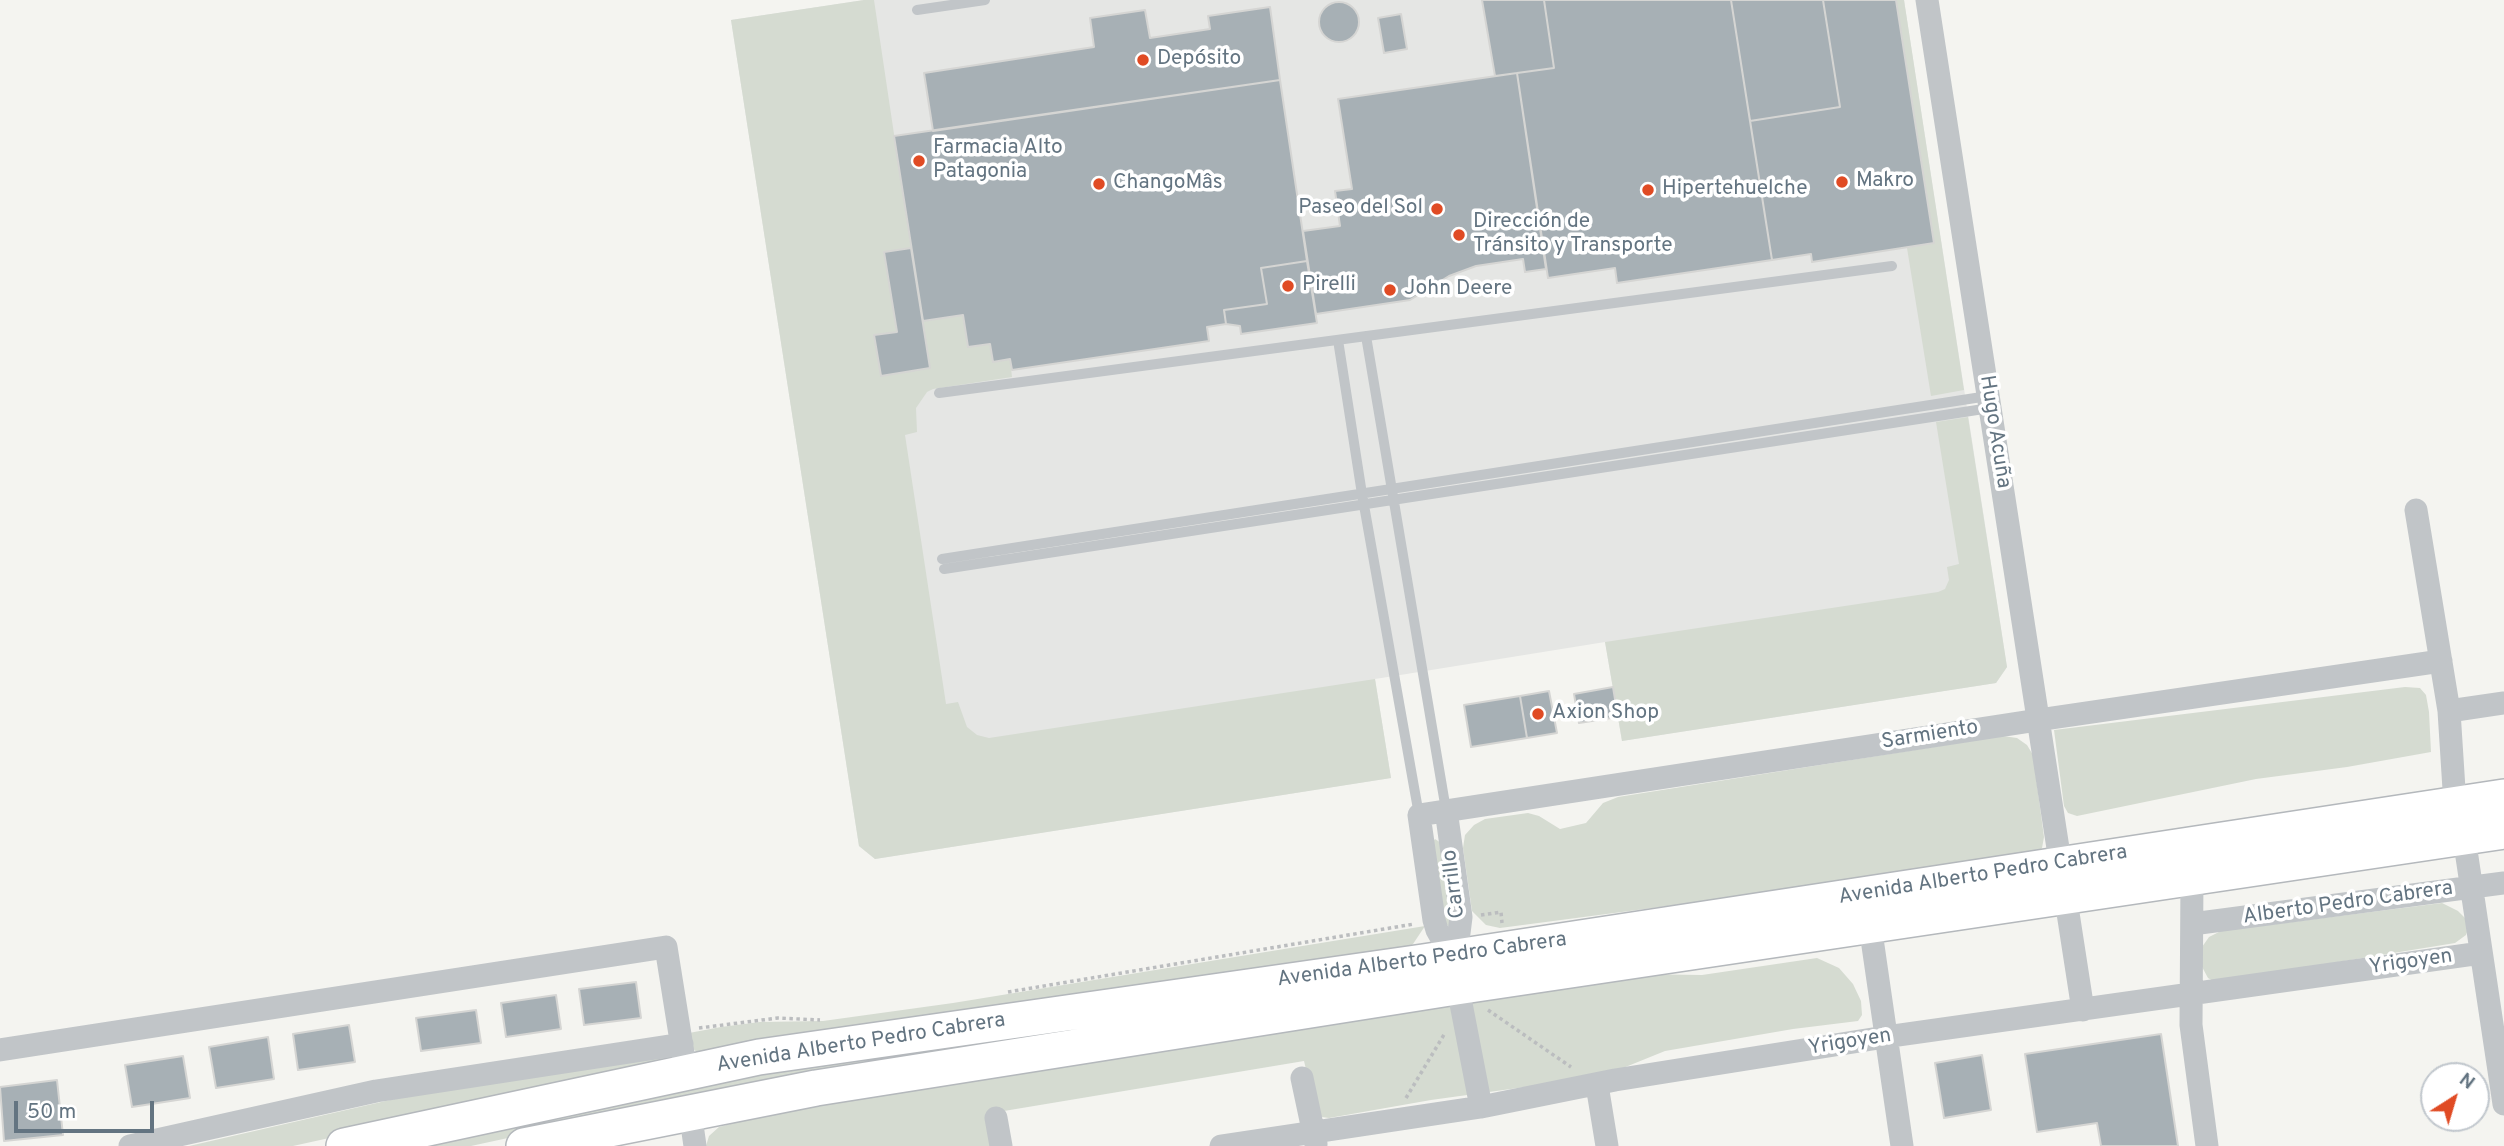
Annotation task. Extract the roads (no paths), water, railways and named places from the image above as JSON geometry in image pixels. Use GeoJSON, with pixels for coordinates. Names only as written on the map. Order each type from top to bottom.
{"type":"FeatureCollection","features":[{"type":"Feature","properties":{"kind":"main road","name":"Avenida Alberto Pedro Cabrera"},"geometry":{"type":"LineString","coordinates":[[524,1146],[802,1090],[1456,985],[1870,925],[2063,880],[2192,878],[2459,821],[2504,797]]}},
{"type":"Feature","properties":{"kind":"main road","name":"Avenida Alberto Pedro Cabrera"},"geometry":{"type":"LineString","coordinates":[[344,1146],[683,1050],[759,1057],[1456,985],[1507,949],[2063,880],[2459,821],[2504,831]]}},
{"type":"Feature","properties":{"kind":"street","name":"Hugo Acuña"},"geometry":{"type":"LineString","coordinates":[[1927,0],[2083,1010]]}},
{"type":"Feature","properties":{"kind":"street"},"geometry":{"type":"LineString","coordinates":[[2416,510],[2449,711],[2459,821],[2472,887],[2504,1104]]}},
{"type":"Feature","properties":{"kind":"street","name":"Sarmiento"},"geometry":{"type":"LineString","coordinates":[[1419,815],[2441,661]]}},
{"type":"Feature","properties":{"kind":"street"},"geometry":{"type":"LineString","coordinates":[[2449,711],[2504,703]]}},
{"type":"Feature","properties":{"kind":"street","name":"Carrillo"},"geometry":{"type":"LineString","coordinates":[[1446,810],[1461,917],[1456,985]]}},
{"type":"Feature","properties":{"kind":"street","name":"Carrillo"},"geometry":{"type":"LineString","coordinates":[[1419,815],[1434,920],[1456,985]]}},
{"type":"Feature","properties":{"kind":"street"},"geometry":{"type":"LineString","coordinates":[[2192,878],[2191,1025],[2207,1146]]}},
{"type":"Feature","properties":{"kind":"street","name":"Alberto Pedro Cabrera"},"geometry":{"type":"LineString","coordinates":[[2192,925],[2504,883]]}},
{"type":"Feature","properties":{"kind":"street"},"geometry":{"type":"LineString","coordinates":[[1870,925],[1902,1146]]}},
{"type":"Feature","properties":{"kind":"street"},"geometry":{"type":"LineString","coordinates":[[0,1051],[666,947],[683,1050],[376,1091],[130,1146]]}},
{"type":"Feature","properties":{"kind":"street","name":"Yrigoyen"},"geometry":{"type":"LineString","coordinates":[[1221,1146],[1315,1139],[1392,1122],[1597,1085],[1885,1037],[2481,953]]}},
{"type":"Feature","properties":{"kind":"street"},"geometry":{"type":"LineString","coordinates":[[1456,985],[1481,1107]]}},
{"type":"Feature","properties":{"kind":"street"},"geometry":{"type":"LineString","coordinates":[[1302,1078],[1315,1139]]}},
{"type":"Feature","properties":{"kind":"street"},"geometry":{"type":"LineString","coordinates":[[1597,1085],[1607,1146]]}},
{"type":"Feature","properties":{"kind":"street"},"geometry":{"type":"LineString","coordinates":[[690,1111],[695,1146]]}},
{"type":"Feature","properties":{"kind":"street"},"geometry":{"type":"LineString","coordinates":[[996,1118],[1000,1146]]}},
{"type":"Feature","properties":{"kind":"lane"},"geometry":{"type":"LineString","coordinates":[[917,10],[985,0]]}},
{"type":"Feature","properties":{"kind":"lane"},"geometry":{"type":"LineString","coordinates":[[939,393],[1892,266]]}},
{"type":"Feature","properties":{"kind":"lane"},"geometry":{"type":"LineString","coordinates":[[1366,336],[1446,810]]}},
{"type":"Feature","properties":{"kind":"lane"},"geometry":{"type":"LineString","coordinates":[[1338,340],[1419,815]]}},
{"type":"Feature","properties":{"kind":"lane"},"geometry":{"type":"LineString","coordinates":[[943,564],[1989,402]]}},
{"type":"Feature","properties":{"kind":"place","name":"Depósito"},"geometry":{"type":"Point","coordinates":[1143,60]}},
{"type":"Feature","properties":{"kind":"place","name":"Farmacia Alto Patagonia"},"geometry":{"type":"Point","coordinates":[919,161]}},
{"type":"Feature","properties":{"kind":"place","name":"Makro"},"geometry":{"type":"Point","coordinates":[1842,182]}},
{"type":"Feature","properties":{"kind":"place","name":"ChangoMâs"},"geometry":{"type":"Point","coordinates":[1099,184]}},
{"type":"Feature","properties":{"kind":"place","name":"Hipertehuelche"},"geometry":{"type":"Point","coordinates":[1648,190]}},
{"type":"Feature","properties":{"kind":"place","name":"Paseo del Sol"},"geometry":{"type":"Point","coordinates":[1437,209]}},
{"type":"Feature","properties":{"kind":"place","name":"Dirección de Tránsito y Transporte"},"geometry":{"type":"Point","coordinates":[1459,235]}},
{"type":"Feature","properties":{"kind":"place","name":"Pirelli"},"geometry":{"type":"Point","coordinates":[1288,286]}},
{"type":"Feature","properties":{"kind":"place","name":"John Deere"},"geometry":{"type":"Point","coordinates":[1390,290]}},
{"type":"Feature","properties":{"kind":"place","name":"Axion Shop"},"geometry":{"type":"Point","coordinates":[1538,714]}}]}
